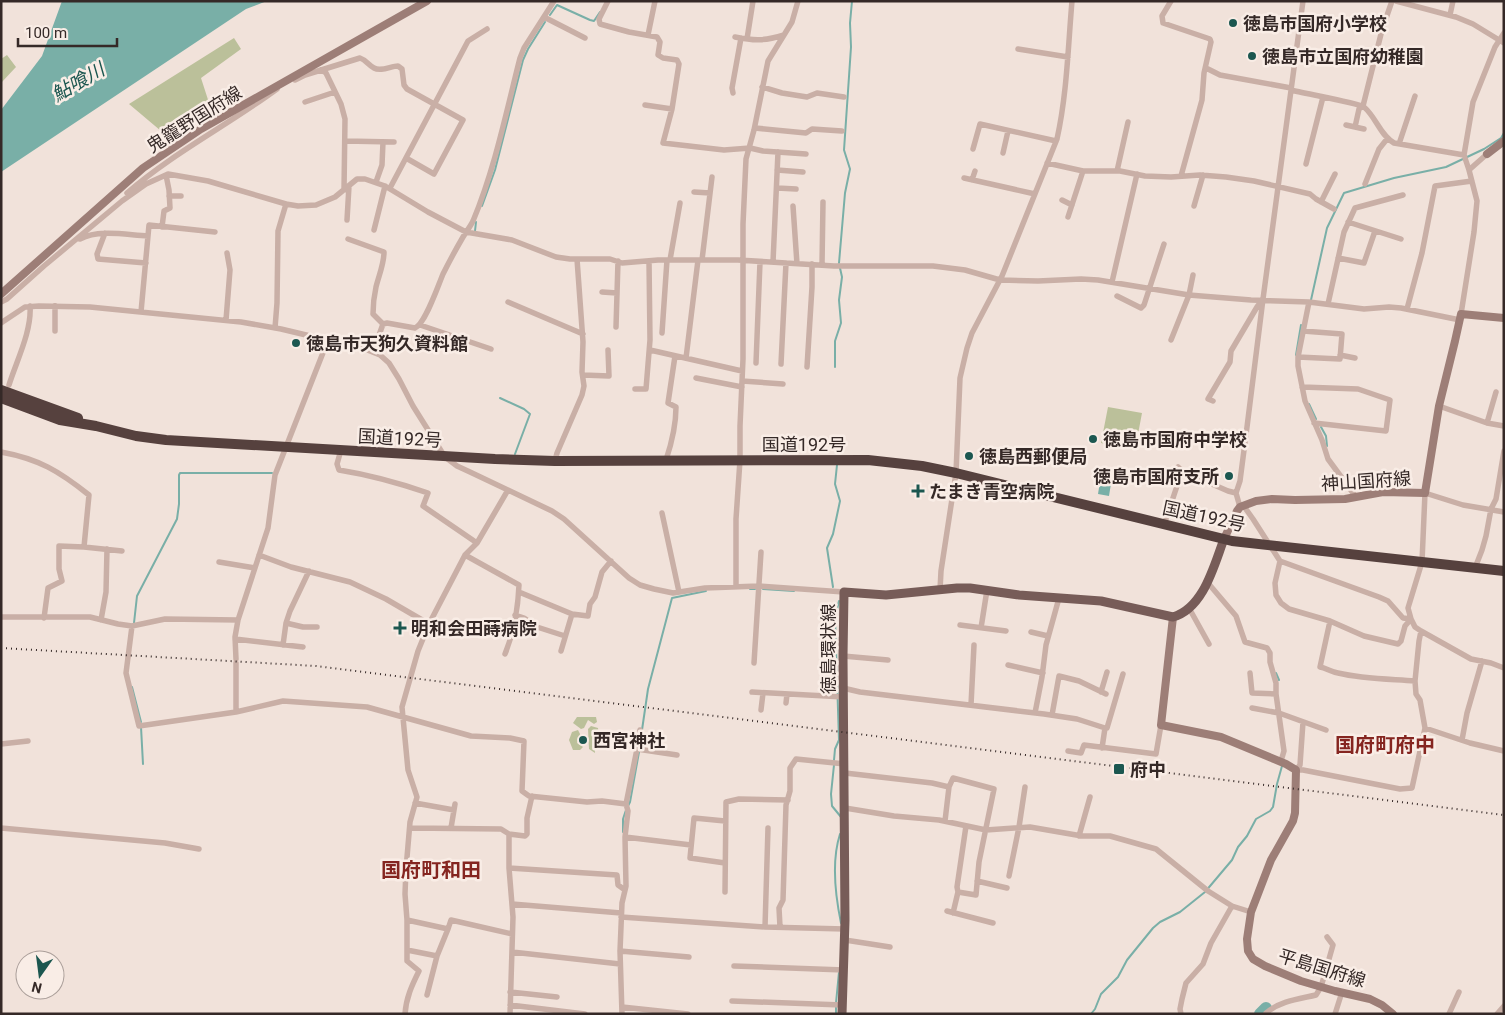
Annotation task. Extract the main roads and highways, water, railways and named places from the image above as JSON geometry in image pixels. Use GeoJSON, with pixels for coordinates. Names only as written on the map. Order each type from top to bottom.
{"type":"FeatureCollection","features":[{"type":"Feature","properties":{"kind":"highway","name":"国道192号"},"geometry":{"type":"LineString","coordinates":[[5,388],[26,400],[71,415],[96,426]]}},
{"type":"Feature","properties":{"kind":"highway","name":"国道192号"},"geometry":{"type":"LineString","coordinates":[[1,398],[60,420],[96,426],[136,436],[166,440],[445,457],[555,461],[868,460],[922,466],[1240,542],[1504,571]]}},
{"type":"Feature","properties":{"kind":"main road","name":"鬼籠野国府線"},"geometry":{"type":"LineString","coordinates":[[1,294],[143,168],[201,129],[426,1]]}},
{"type":"Feature","properties":{"kind":"main road"},"geometry":{"type":"LineString","coordinates":[[1487,154],[1504,141]]}},
{"type":"Feature","properties":{"kind":"main road","name":"神山国府線"},"geometry":{"type":"LineString","coordinates":[[1224,539],[1242,506],[1256,500],[1356,497],[1383,492],[1425,493],[1439,406],[1460,317],[1504,318]]}},
{"type":"Feature","properties":{"kind":"main road"},"geometry":{"type":"LineString","coordinates":[[1173,617],[1189,608],[1208,583],[1224,539]]}},
{"type":"Feature","properties":{"kind":"main road","name":"徳島環状線"},"geometry":{"type":"LineString","coordinates":[[839,1007],[840,970],[844,940],[842,929],[845,808],[839,765],[844,592],[886,594],[957,588],[987,590],[1019,595],[1101,601],[1173,617]]}},
{"type":"Feature","properties":{"kind":"main road","name":"平島国府線"},"geometry":{"type":"LineString","coordinates":[[1173,617],[1161,725],[1221,737],[1296,770],[1295,813],[1293,821],[1271,860],[1251,912],[1248,951],[1253,959],[1266,966],[1301,981],[1370,999],[1382,1005],[1393,1014]]}},
{"type":"Feature","properties":{"kind":"water","name":"鮎喰川"},"geometry":{"type":"Polygon","coordinates":[[[62,1],[267,1],[246,9],[1,172],[1,110],[42,56],[62,1]]]}},
{"type":"Feature","properties":{"kind":"water"},"geometry":{"type":"Polygon","coordinates":[[[1102,469],[1113,471],[1109,496],[1098,494],[1102,469]]]}},
{"type":"Feature","properties":{"kind":"waterway"},"geometry":{"type":"LineString","coordinates":[[839,263],[845,193],[850,169],[844,150],[852,1]]}},
{"type":"Feature","properties":{"kind":"waterway"},"geometry":{"type":"LineString","coordinates":[[550,15],[557,5],[594,21],[600,12]]}},
{"type":"Feature","properties":{"kind":"waterway"},"geometry":{"type":"LineString","coordinates":[[482,206],[495,170],[523,60],[545,22]]}},
{"type":"Feature","properties":{"kind":"waterway"},"geometry":{"type":"LineString","coordinates":[[1311,300],[1327,228],[1344,193],[1394,178],[1446,167],[1484,149],[1501,138],[1504,133]]}},
{"type":"Feature","properties":{"kind":"waterway"},"geometry":{"type":"LineString","coordinates":[[475,231],[476,222]]}},
{"type":"Feature","properties":{"kind":"waterway"},"geometry":{"type":"LineString","coordinates":[[835,367],[835,341],[841,323],[839,300],[842,277],[840,268]]}},
{"type":"Feature","properties":{"kind":"waterway"},"geometry":{"type":"LineString","coordinates":[[1296,355],[1301,325]]}},
{"type":"Feature","properties":{"kind":"waterway"},"geometry":{"type":"LineString","coordinates":[[500,398],[524,409],[530,414],[515,454]]}},
{"type":"Feature","properties":{"kind":"waterway"},"geometry":{"type":"LineString","coordinates":[[1309,404],[1316,419]]}},
{"type":"Feature","properties":{"kind":"waterway"},"geometry":{"type":"LineString","coordinates":[[1321,427],[1326,436],[1327,446]]}},
{"type":"Feature","properties":{"kind":"waterway"},"geometry":{"type":"LineString","coordinates":[[833,587],[827,548],[833,534],[840,501],[835,484],[837,465]]}},
{"type":"Feature","properties":{"kind":"waterway"},"geometry":{"type":"LineString","coordinates":[[134,623],[137,596],[177,519],[180,473],[272,473]]}},
{"type":"Feature","properties":{"kind":"waterway"},"geometry":{"type":"LineString","coordinates":[[1345,478],[1350,482]]}},
{"type":"Feature","properties":{"kind":"waterway"},"geometry":{"type":"LineString","coordinates":[[750,589],[755,589]]}},
{"type":"Feature","properties":{"kind":"waterway"},"geometry":{"type":"LineString","coordinates":[[763,589],[794,591]]}},
{"type":"Feature","properties":{"kind":"waterway"},"geometry":{"type":"LineString","coordinates":[[642,730],[648,689],[672,598],[706,591]]}},
{"type":"Feature","properties":{"kind":"waterway"},"geometry":{"type":"LineString","coordinates":[[834,760],[835,749],[839,740],[835,618],[839,601]]}},
{"type":"Feature","properties":{"kind":"waterway"},"geometry":{"type":"LineString","coordinates":[[1276,673],[1279,680]]}},
{"type":"Feature","properties":{"kind":"waterway"},"geometry":{"type":"LineString","coordinates":[[132,687],[141,722]]}},
{"type":"Feature","properties":{"kind":"waterway"},"geometry":{"type":"LineString","coordinates":[[141,727],[143,764]]}},
{"type":"Feature","properties":{"kind":"waterway"},"geometry":{"type":"LineString","coordinates":[[628,806],[639,752]]}},
{"type":"Feature","properties":{"kind":"waterway"},"geometry":{"type":"LineString","coordinates":[[834,765],[831,794],[832,806],[841,817]]}},
{"type":"Feature","properties":{"kind":"waterway"},"geometry":{"type":"LineString","coordinates":[[1091,1014],[1101,994],[1118,977],[1127,960],[1153,928],[1160,922],[1180,912],[1205,892],[1232,860],[1256,819],[1270,811],[1273,807],[1282,766]]}},
{"type":"Feature","properties":{"kind":"waterway"},"geometry":{"type":"LineString","coordinates":[[623,832],[623,819],[626,810]]}},
{"type":"Feature","properties":{"kind":"waterway"},"geometry":{"type":"LineString","coordinates":[[840,834],[837,845],[835,878],[841,923]]}},
{"type":"Feature","properties":{"kind":"waterway"},"geometry":{"type":"LineString","coordinates":[[836,1003],[839,972]]}},
{"type":"Feature","properties":{"kind":"waterway"},"geometry":{"type":"LineString","coordinates":[[836,1007],[836,1014]]}},
{"type":"Feature","properties":{"kind":"waterway"},"geometry":{"type":"LineString","coordinates":[[1260,1014],[1266,1008]]}},
{"type":"Feature","properties":{"kind":"railway"},"geometry":{"type":"LineString","coordinates":[[1,648],[316,666],[1504,815]]}},
{"type":"Feature","properties":{"kind":"place","name":"徳島市国府小学校"},"geometry":{"type":"Point","coordinates":[1233,23]}},
{"type":"Feature","properties":{"kind":"place","name":"徳島市立国府幼稚園"},"geometry":{"type":"Point","coordinates":[1252,56]}},
{"type":"Feature","properties":{"kind":"place","name":"徳島市天狗久資料館"},"geometry":{"type":"Point","coordinates":[296,343]}},
{"type":"Feature","properties":{"kind":"place","name":"徳島市国府中学校"},"geometry":{"type":"Point","coordinates":[1093,439]}},
{"type":"Feature","properties":{"kind":"place","name":"徳島西郵便局"},"geometry":{"type":"Point","coordinates":[969,456]}},
{"type":"Feature","properties":{"kind":"place","name":"徳島市国府支所"},"geometry":{"type":"Point","coordinates":[1229,476]}},
{"type":"Feature","properties":{"kind":"place","name":"たまき青空病院"},"geometry":{"type":"Point","coordinates":[918,491]}},
{"type":"Feature","properties":{"kind":"place","name":"明和会田蒔病院"},"geometry":{"type":"Point","coordinates":[400,628]}},
{"type":"Feature","properties":{"kind":"place","name":"西宮神社"},"geometry":{"type":"Point","coordinates":[583,740]}},
{"type":"Feature","properties":{"kind":"place","name":"府中"},"geometry":{"type":"Point","coordinates":[1119,769]}},
{"type":"Feature","properties":{"kind":"district","name":"国府町府中"},"geometry":{"type":"Point","coordinates":[1385,745]}},
{"type":"Feature","properties":{"kind":"district","name":"国府町和田"},"geometry":{"type":"Point","coordinates":[431,870]}}]}
